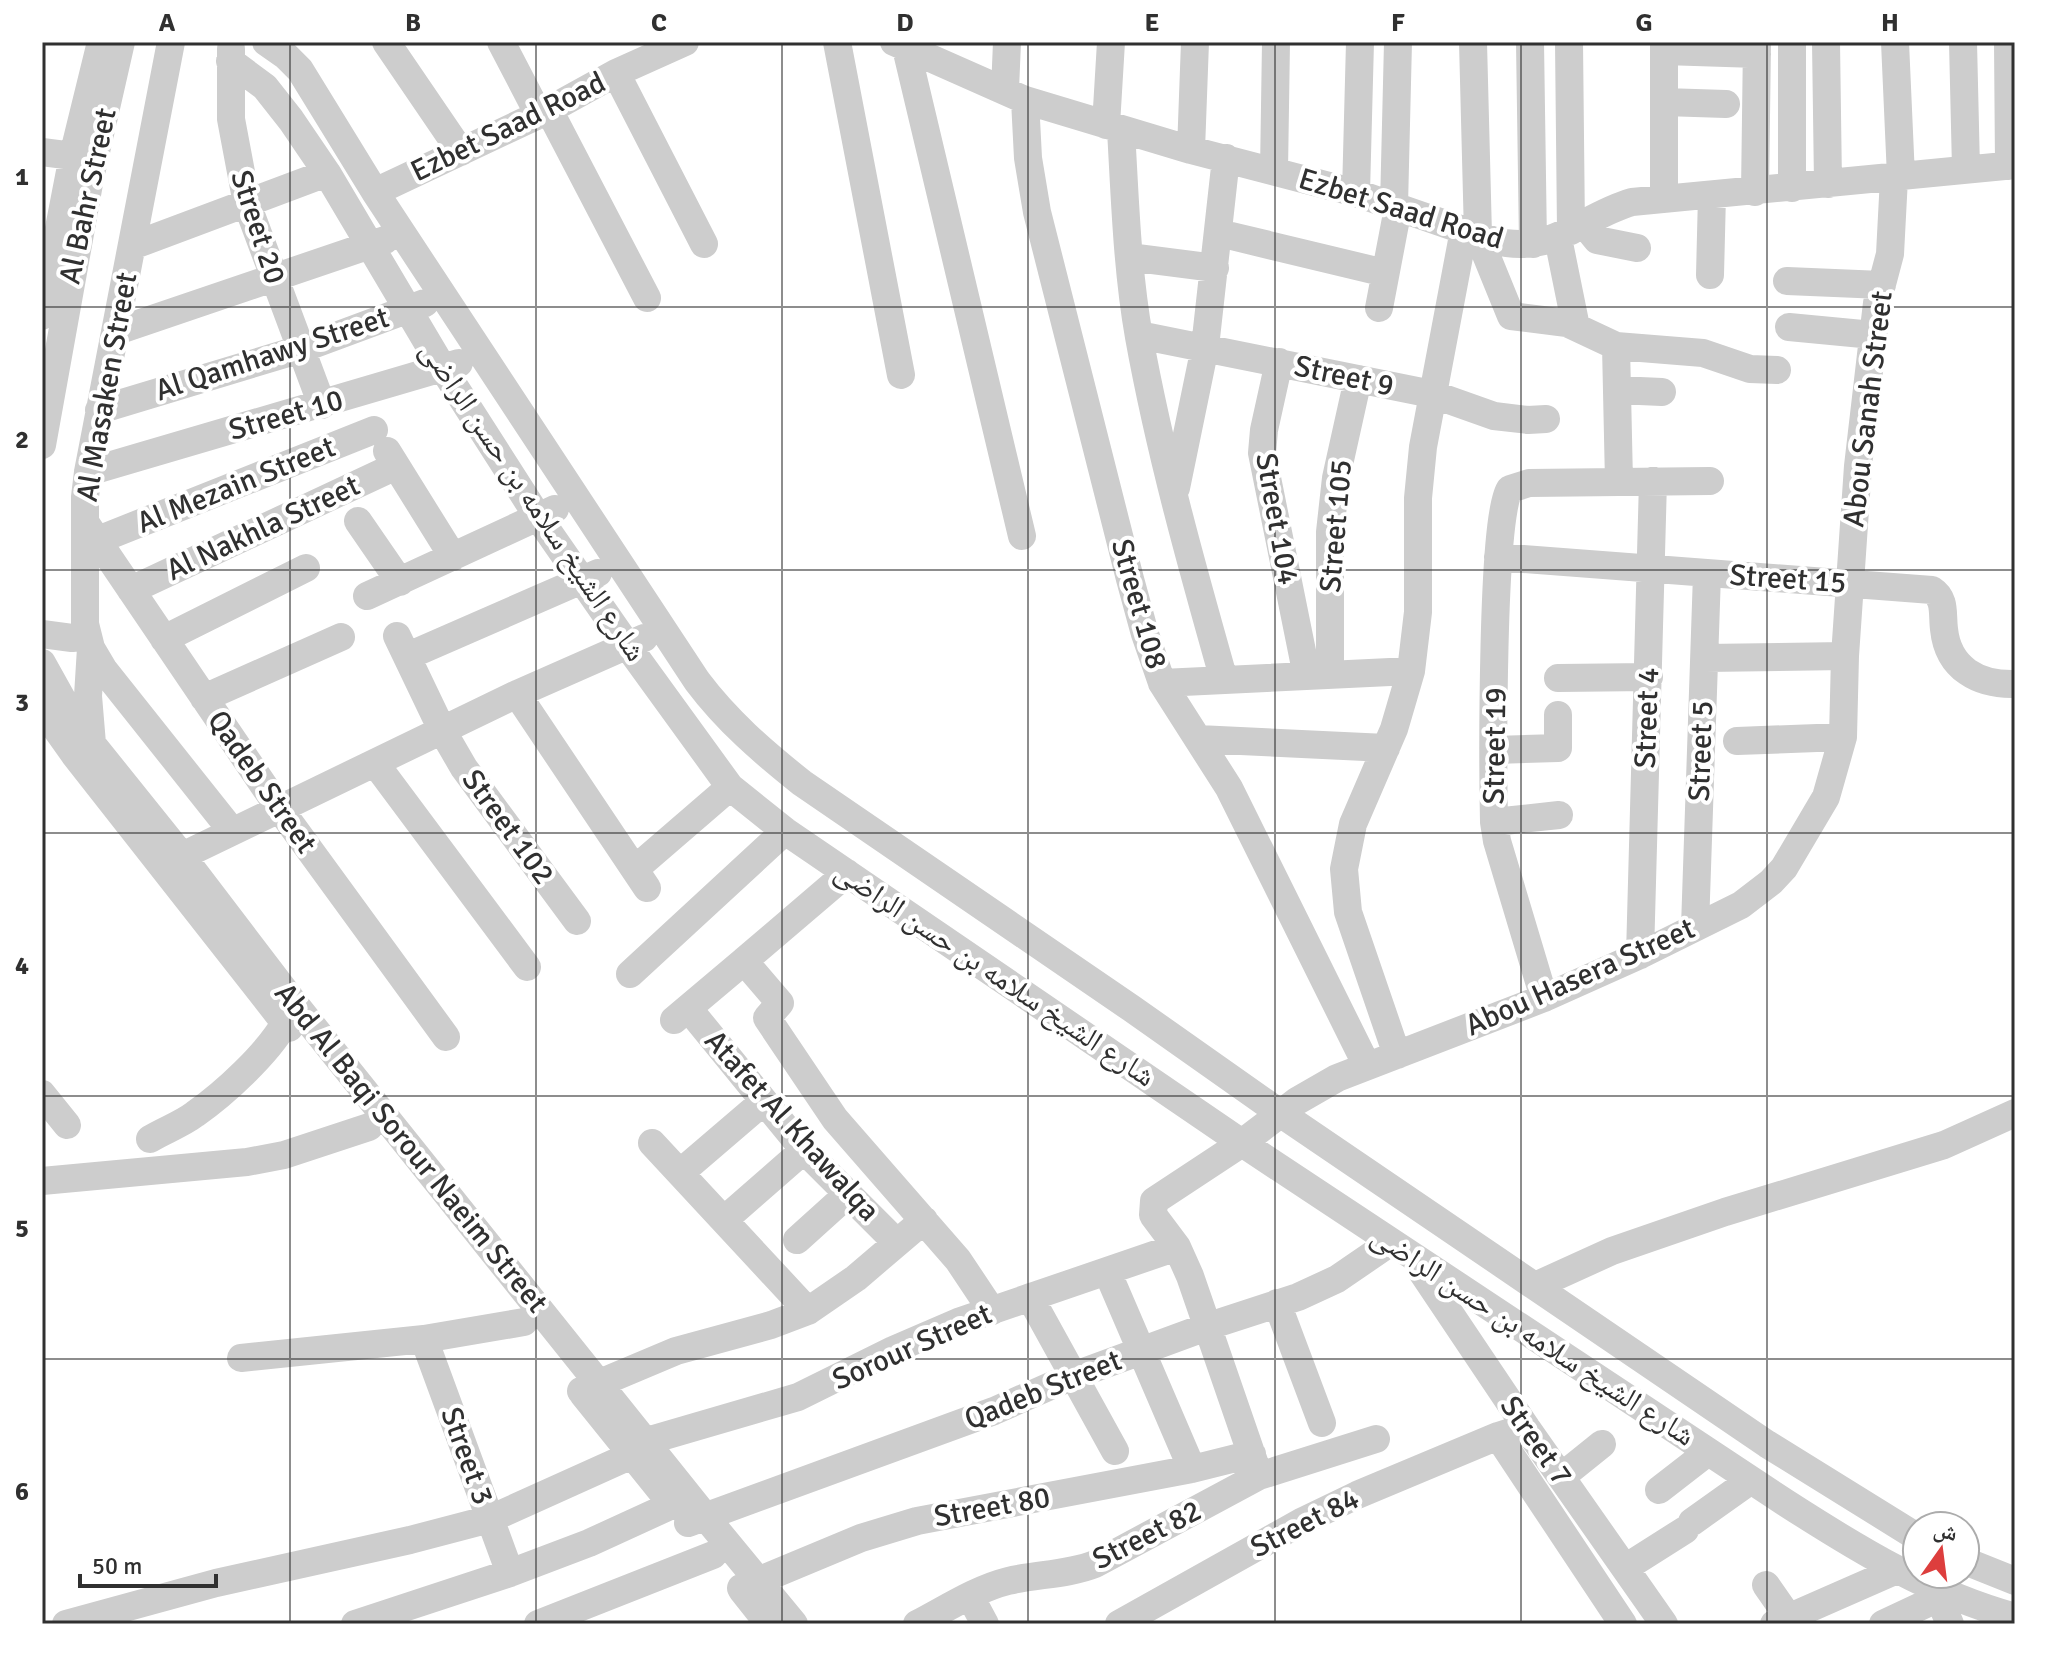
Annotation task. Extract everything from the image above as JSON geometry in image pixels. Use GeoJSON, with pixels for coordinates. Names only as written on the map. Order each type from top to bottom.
{"type":"FeatureCollection","features":[{"type":"Feature","properties":{"kind":"street","name":"Al Bahr Street"},"geometry":{"type":"LineString","coordinates":[[42,316],[58,154],[101,42]]}},
{"type":"Feature","properties":{"kind":"street","name":"Al Bahr Street"},"geometry":{"type":"LineString","coordinates":[[42,445],[87,193],[121,42]]}},
{"type":"Feature","properties":{"kind":"street","name":"Al Masaken Street"},"geometry":{"type":"LineString","coordinates":[[92,745],[88,696],[89,642],[85,624],[91,531],[88,472],[171,42]]}},
{"type":"Feature","properties":{"kind":"street","name":"شارع الشيخ سلامه بن حسن الراضى"},"geometry":{"type":"LineString","coordinates":[[266,42],[300,70],[375,192],[620,565],[717,708],[752,744],[802,783],[1280,1113],[1767,1444],[1901,1527]]}},
{"type":"Feature","properties":{"kind":"street"},"geometry":{"type":"LineString","coordinates":[[386,42],[461,152]]}},
{"type":"Feature","properties":{"kind":"street"},"geometry":{"type":"LineString","coordinates":[[501,42],[544,112],[647,298]]}},
{"type":"Feature","properties":{"kind":"street","name":"Ezbet Saad Road"},"geometry":{"type":"LineString","coordinates":[[375,192],[685,42]]}},
{"type":"Feature","properties":{"kind":"street"},"geometry":{"type":"LineString","coordinates":[[837,42],[901,375]]}},
{"type":"Feature","properties":{"kind":"street","name":"Street 108"},"geometry":{"type":"LineString","coordinates":[[1007,42],[1037,212],[1141,621],[1162,683],[1229,788],[1367,1066]]}},
{"type":"Feature","properties":{"kind":"street"},"geometry":{"type":"LineString","coordinates":[[1111,42],[1114,127],[1139,335],[1173,500],[1224,680]]}},
{"type":"Feature","properties":{"kind":"street"},"geometry":{"type":"LineString","coordinates":[[1191,150],[1195,42]]}},
{"type":"Feature","properties":{"kind":"street"},"geometry":{"type":"LineString","coordinates":[[1274,171],[1276,42]]}},
{"type":"Feature","properties":{"kind":"street"},"geometry":{"type":"LineString","coordinates":[[1356,193],[1360,42]]}},
{"type":"Feature","properties":{"kind":"street"},"geometry":{"type":"LineString","coordinates":[[1379,308],[1396,207],[1398,42]]}},
{"type":"Feature","properties":{"kind":"street"},"geometry":{"type":"LineString","coordinates":[[1397,1055],[1348,912],[1343,882],[1348,839],[1401,710],[1411,671],[1419,583],[1419,485],[1432,394],[1471,233],[1473,42]]}},
{"type":"Feature","properties":{"kind":"street"},"geometry":{"type":"LineString","coordinates":[[1530,42],[1576,327]]}},
{"type":"Feature","properties":{"kind":"street"},"geometry":{"type":"LineString","coordinates":[[1562,234],[1569,42]]}},
{"type":"Feature","properties":{"kind":"street"},"geometry":{"type":"LineString","coordinates":[[1792,42],[1792,188]]}},
{"type":"Feature","properties":{"kind":"street"},"geometry":{"type":"LineString","coordinates":[[1826,42],[1828,184]]}},
{"type":"Feature","properties":{"kind":"street"},"geometry":{"type":"LineString","coordinates":[[1895,42],[1898,177]]}},
{"type":"Feature","properties":{"kind":"street"},"geometry":{"type":"LineString","coordinates":[[1963,42],[1966,169]]}},
{"type":"Feature","properties":{"kind":"street"},"geometry":{"type":"LineString","coordinates":[[1562,234],[1615,207],[1664,199],[2012,166],[2008,42]]}},
{"type":"Feature","properties":{"kind":"street"},"geometry":{"type":"LineString","coordinates":[[911,47],[1022,536]]}},
{"type":"Feature","properties":{"kind":"street","name":"Ezbet Saad Road"},"geometry":{"type":"LineString","coordinates":[[911,47],[1015,95],[1191,150],[1356,193],[1471,233],[1513,245],[1562,234]]}},
{"type":"Feature","properties":{"kind":"street"},"geometry":{"type":"LineString","coordinates":[[1664,199],[1664,47],[1757,48],[1755,192]]}},
{"type":"Feature","properties":{"kind":"street","name":"شارع الشيخ سلامه بن حسن الراضى"},"geometry":{"type":"LineString","coordinates":[[231,52],[279,103],[327,173],[442,367],[538,517],[730,787],[785,831],[1242,1143],[1708,1452],[1853,1546],[1897,1570],[1945,1606],[2015,1617]]}},
{"type":"Feature","properties":{"kind":"street","name":"Street 20"},"geometry":{"type":"LineString","coordinates":[[231,52],[231,119],[247,204],[322,405]]}},
{"type":"Feature","properties":{"kind":"street"},"geometry":{"type":"LineString","coordinates":[[616,73],[704,244]]}},
{"type":"Feature","properties":{"kind":"street"},"geometry":{"type":"LineString","coordinates":[[1664,102],[1726,104]]}},
{"type":"Feature","properties":{"kind":"street"},"geometry":{"type":"LineString","coordinates":[[1173,500],[1205,347],[1226,158]]}},
{"type":"Feature","properties":{"kind":"street"},"geometry":{"type":"LineString","coordinates":[[132,246],[327,173]]}},
{"type":"Feature","properties":{"kind":"street","name":"Abou Sanah Street"},"geometry":{"type":"LineString","coordinates":[[1843,737],[1845,656],[1858,466],[1873,335],[1890,254],[1898,177]]}},
{"type":"Feature","properties":{"kind":"street"},"geometry":{"type":"LineString","coordinates":[[1710,275],[1712,195]]}},
{"type":"Feature","properties":{"kind":"street"},"geometry":{"type":"LineString","coordinates":[[1219,233],[1385,273]]}},
{"type":"Feature","properties":{"kind":"street"},"geometry":{"type":"LineString","coordinates":[[1471,233],[1511,316],[1563,322],[1616,346],[1703,353],[1750,369],[1777,370]]}},
{"type":"Feature","properties":{"kind":"street"},"geometry":{"type":"LineString","coordinates":[[117,331],[403,234]]}},
{"type":"Feature","properties":{"kind":"street"},"geometry":{"type":"LineString","coordinates":[[1562,234],[1637,248]]}},
{"type":"Feature","properties":{"kind":"street"},"geometry":{"type":"LineString","coordinates":[[1129,257],[1215,268]]}},
{"type":"Feature","properties":{"kind":"street"},"geometry":{"type":"LineString","coordinates":[[1787,281],[1882,285]]}},
{"type":"Feature","properties":{"kind":"street","name":"Al Qamhawy Street"},"geometry":{"type":"LineString","coordinates":[[99,410],[301,349],[444,297]]}},
{"type":"Feature","properties":{"kind":"street"},"geometry":{"type":"LineString","coordinates":[[1789,327],[1873,335]]}},
{"type":"Feature","properties":{"kind":"street","name":"Street 9"},"geometry":{"type":"LineString","coordinates":[[1139,335],[1432,394],[1494,416],[1546,419]]}},
{"type":"Feature","properties":{"kind":"street"},"geometry":{"type":"LineString","coordinates":[[1616,346],[1619,482],[1710,481]]}},
{"type":"Feature","properties":{"kind":"street","name":"Street 10"},"geometry":{"type":"LineString","coordinates":[[88,472],[483,356]]}},
{"type":"Feature","properties":{"kind":"street","name":"Street 104"},"geometry":{"type":"LineString","coordinates":[[1279,362],[1262,453],[1318,676]]}},
{"type":"Feature","properties":{"kind":"street","name":"Street 105"},"geometry":{"type":"LineString","coordinates":[[1318,676],[1336,478],[1358,379]]}},
{"type":"Feature","properties":{"kind":"street"},"geometry":{"type":"LineString","coordinates":[[1617,390],[1662,392]]}},
{"type":"Feature","properties":{"kind":"street"},"geometry":{"type":"LineString","coordinates":[[353,396],[453,557]]}},
{"type":"Feature","properties":{"kind":"street","name":"Al Mezain Street"},"geometry":{"type":"LineString","coordinates":[[91,531],[374,430]]}},
{"type":"Feature","properties":{"kind":"street","name":"Al Nakhla Street"},"geometry":{"type":"LineString","coordinates":[[131,590],[396,466]]}},
{"type":"Feature","properties":{"kind":"street","name":"Street 4"},"geometry":{"type":"LineString","coordinates":[[1640,955],[1653,481]]}},
{"type":"Feature","properties":{"kind":"street","name":"Street 19"},"geometry":{"type":"LineString","coordinates":[[1544,998],[1494,822],[1498,557],[1504,500],[1510,489],[1529,483],[1619,482]]}},
{"type":"Feature","properties":{"kind":"street"},"geometry":{"type":"LineString","coordinates":[[367,596],[577,499]]}},
{"type":"Feature","properties":{"kind":"street"},"geometry":{"type":"LineString","coordinates":[[358,521],[400,582]]}},
{"type":"Feature","properties":{"kind":"street","name":"Qadeb Street"},"geometry":{"type":"LineString","coordinates":[[91,531],[279,808],[446,1037]]}},
{"type":"Feature","properties":{"kind":"street","name":"Street 15"},"geometry":{"type":"LineString","coordinates":[[1498,557],[1932,590],[1942,600],[1946,644],[1961,666],[1982,681],[1995,685],[2015,684]]}},
{"type":"Feature","properties":{"kind":"street"},"geometry":{"type":"LineString","coordinates":[[582,580],[620,565]]}},
{"type":"Feature","properties":{"kind":"street"},"geometry":{"type":"LineString","coordinates":[[164,639],[306,568]]}},
{"type":"Feature","properties":{"kind":"street","name":"Street 5"},"geometry":{"type":"LineString","coordinates":[[1695,927],[1707,574]]}},
{"type":"Feature","properties":{"kind":"street","name":"Street 102"},"geometry":{"type":"LineString","coordinates":[[577,921],[464,768],[442,730],[403,646],[582,580]]}},
{"type":"Feature","properties":{"kind":"street"},"geometry":{"type":"LineString","coordinates":[[182,856],[517,694],[663,629]]}},
{"type":"Feature","properties":{"kind":"street"},"geometry":{"type":"LineString","coordinates":[[42,634],[89,642],[104,670],[232,831]]}},
{"type":"Feature","properties":{"kind":"street"},"geometry":{"type":"LineString","coordinates":[[204,698],[341,637]]}},
{"type":"Feature","properties":{"kind":"street"},"geometry":{"type":"LineString","coordinates":[[1705,658],[1845,656]]}},
{"type":"Feature","properties":{"kind":"street","name":"Abd Al Baqi Sorour Naeim Street"},"geometry":{"type":"LineString","coordinates":[[42,663],[62,702],[92,745],[182,856],[588,1387],[639,1448],[713,1555],[794,1624]]}},
{"type":"Feature","properties":{"kind":"street"},"geometry":{"type":"LineString","coordinates":[[1162,683],[1411,671]]}},
{"type":"Feature","properties":{"kind":"street"},"geometry":{"type":"LineString","coordinates":[[1558,678],[1649,677]]}},
{"type":"Feature","properties":{"kind":"street"},"geometry":{"type":"LineString","coordinates":[[517,694],[641,879],[730,787]]}},
{"type":"Feature","properties":{"kind":"street","name":"Abd Al Baqi Sorour Naeim Street"},"geometry":{"type":"LineString","coordinates":[[42,709],[285,1023],[524,1322],[588,1387]]}},
{"type":"Feature","properties":{"kind":"street"},"geometry":{"type":"LineString","coordinates":[[1495,750],[1558,748],[1558,715]]}},
{"type":"Feature","properties":{"kind":"street"},"geometry":{"type":"LineString","coordinates":[[1737,741],[1843,737]]}},
{"type":"Feature","properties":{"kind":"street","name":"Abou Hasera Street"},"geometry":{"type":"LineString","coordinates":[[1177,1247],[1153,1215],[1154,1201],[1242,1143],[1280,1113],[1337,1078],[1544,998],[1640,955],[1749,899],[1784,868],[1826,797],[1843,737]]}},
{"type":"Feature","properties":{"kind":"street"},"geometry":{"type":"LineString","coordinates":[[1198,739],[1386,748]]}},
{"type":"Feature","properties":{"kind":"street"},"geometry":{"type":"LineString","coordinates":[[375,763],[527,967]]}},
{"type":"Feature","properties":{"kind":"street"},"geometry":{"type":"LineString","coordinates":[[1494,822],[1559,815]]}},
{"type":"Feature","properties":{"kind":"street"},"geometry":{"type":"LineString","coordinates":[[630,974],[785,831]]}},
{"type":"Feature","properties":{"kind":"street"},"geometry":{"type":"LineString","coordinates":[[847,873],[744,961],[780,1003],[767,1018],[829,1111],[958,1260],[992,1311]]}},
{"type":"Feature","properties":{"kind":"street","name":"Atafet Al Khawalqa"},"geometry":{"type":"LineString","coordinates":[[744,961],[680,1014],[804,1150],[897,1243]]}},
{"type":"Feature","properties":{"kind":"street"},"geometry":{"type":"LineString","coordinates":[[150,1139],[194,1116],[276,1037],[285,1023]]}},
{"type":"Feature","properties":{"kind":"street"},"geometry":{"type":"LineString","coordinates":[[42,1094],[67,1125]]}},
{"type":"Feature","properties":{"kind":"street"},"geometry":{"type":"LineString","coordinates":[[680,1173],[763,1102]]}},
{"type":"Feature","properties":{"kind":"street"},"geometry":{"type":"LineString","coordinates":[[1535,1286],[1612,1251],[1725,1212],[1944,1145],[2015,1113]]}},
{"type":"Feature","properties":{"kind":"street"},"geometry":{"type":"LineString","coordinates":[[42,1181],[247,1162],[284,1155],[369,1127]]}},
{"type":"Feature","properties":{"kind":"street"},"geometry":{"type":"LineString","coordinates":[[652,1143],[808,1311]]}},
{"type":"Feature","properties":{"kind":"street"},"geometry":{"type":"LineString","coordinates":[[724,1220],[804,1150]]}},
{"type":"Feature","properties":{"kind":"street"},"geometry":{"type":"LineString","coordinates":[[797,1240],[848,1194]]}},
{"type":"Feature","properties":{"kind":"street"},"geometry":{"type":"LineString","coordinates":[[588,1387],[676,1351],[771,1325],[808,1311],[856,1278],[924,1220]]}},
{"type":"Feature","properties":{"kind":"street"},"geometry":{"type":"LineString","coordinates":[[1177,1247],[1209,1326],[1256,1465]]}},
{"type":"Feature","properties":{"kind":"street","name":"Sorour Street"},"geometry":{"type":"LineString","coordinates":[[66,1624],[216,1583],[490,1519],[639,1448],[798,1397],[925,1335],[1177,1247]]}},
{"type":"Feature","properties":{"kind":"street","name":"Qadeb Street"},"geometry":{"type":"LineString","coordinates":[[355,1624],[510,1573],[589,1543],[687,1514],[994,1411],[1073,1376],[1277,1303],[1401,1249]]}},
{"type":"Feature","properties":{"kind":"street","name":"Street 7"},"geometry":{"type":"LineString","coordinates":[[1401,1249],[1664,1624]]}},
{"type":"Feature","properties":{"kind":"street"},"geometry":{"type":"LineString","coordinates":[[1107,1271],[1192,1469]]}},
{"type":"Feature","properties":{"kind":"street"},"geometry":{"type":"LineString","coordinates":[[1030,1297],[1115,1451]]}},
{"type":"Feature","properties":{"kind":"street"},"geometry":{"type":"LineString","coordinates":[[1277,1303],[1322,1423]]}},
{"type":"Feature","properties":{"kind":"street"},"geometry":{"type":"LineString","coordinates":[[241,1358],[424,1339],[524,1322]]}},
{"type":"Feature","properties":{"kind":"street","name":"Street 3"},"geometry":{"type":"LineString","coordinates":[[424,1339],[510,1573]]}},
{"type":"Feature","properties":{"kind":"street","name":"Street 84"},"geometry":{"type":"LineString","coordinates":[[1119,1624],[1324,1510],[1526,1427]]}},
{"type":"Feature","properties":{"kind":"street"},"geometry":{"type":"LineString","coordinates":[[1498,1436],[1623,1624]]}},
{"type":"Feature","properties":{"kind":"street","name":"Street 82"},"geometry":{"type":"LineString","coordinates":[[917,1624],[970,1596],[1005,1582],[1070,1572],[1095,1564],[1256,1465],[1376,1439]]}},
{"type":"Feature","properties":{"kind":"street"},"geometry":{"type":"LineString","coordinates":[[1561,1477],[1602,1444]]}},
{"type":"Feature","properties":{"kind":"street"},"geometry":{"type":"LineString","coordinates":[[1659,1490],[1708,1452]]}},
{"type":"Feature","properties":{"kind":"street","name":"Street 80"},"geometry":{"type":"LineString","coordinates":[[749,1584],[861,1538],[917,1521],[1192,1469],[1256,1465]]}},
{"type":"Feature","properties":{"kind":"street"},"geometry":{"type":"LineString","coordinates":[[1625,1568],[1751,1480]]}},
{"type":"Feature","properties":{"kind":"street","name":"Abd Al Baqi Sorour Naeim Street"},"geometry":{"type":"LineString","coordinates":[[687,1514],[749,1584],[756,1621]]}},
{"type":"Feature","properties":{"kind":"street"},"geometry":{"type":"LineString","coordinates":[[538,1624],[713,1555]]}},
{"type":"Feature","properties":{"kind":"street"},"geometry":{"type":"LineString","coordinates":[[1981,1567],[2015,1581]]}},
{"type":"Feature","properties":{"kind":"street"},"geometry":{"type":"LineString","coordinates":[[1766,1585],[1781,1621],[1897,1570]]}},
{"type":"Feature","properties":{"kind":"street"},"geometry":{"type":"LineString","coordinates":[[970,1596],[985,1624]]}},
{"type":"Feature","properties":{"kind":"street"},"geometry":{"type":"LineString","coordinates":[[1883,1624],[1945,1606]]}}]}
